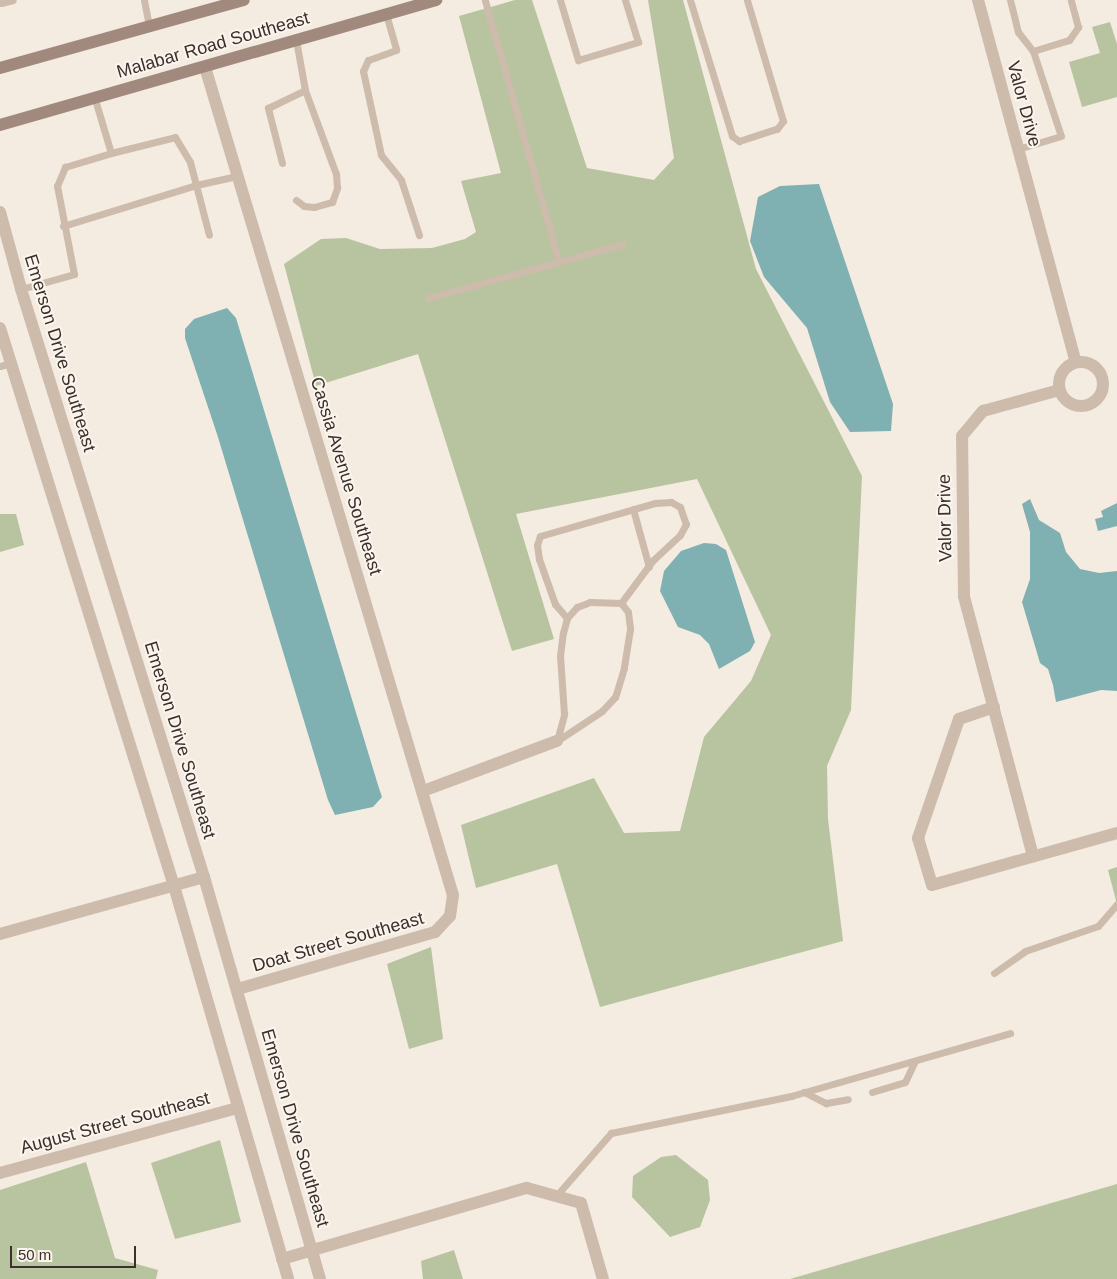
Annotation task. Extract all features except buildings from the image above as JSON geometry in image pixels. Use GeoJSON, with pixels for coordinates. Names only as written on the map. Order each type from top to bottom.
{"type":"FeatureCollection","features":[{"type":"Feature","properties":{"kind":"main road"},"geometry":{"type":"LineString","coordinates":[[0,68],[244,0]]}},
{"type":"Feature","properties":{"kind":"main road","name":"Malabar Road Southeast"},"geometry":{"type":"LineString","coordinates":[[0,124],[436,0]]}},
{"type":"Feature","properties":{"kind":"street","name":"Valor Drive"},"geometry":{"type":"LineString","coordinates":[[978,0],[1076,362]]}},
{"type":"Feature","properties":{"kind":"street","name":"Cassia Avenue Southeast"},"geometry":{"type":"LineString","coordinates":[[205,67],[453,895]]}},
{"type":"Feature","properties":{"kind":"street","name":"Emerson Drive Southeast"},"geometry":{"type":"LineString","coordinates":[[0,212],[21,289],[204,877],[320,1279]]}},
{"type":"Feature","properties":{"kind":"street"},"geometry":{"type":"LineString","coordinates":[[0,328],[6,365],[174,886],[288,1279]]}},
{"type":"Feature","properties":{"kind":"street"},"geometry":{"type":"LineString","coordinates":[[1076,362],[1084,362],[1098,369],[1104,382],[1096,402],[1083,407],[1069,404],[1059,390],[1063,371],[1076,362]]}},
{"type":"Feature","properties":{"kind":"street"},"geometry":{"type":"LineString","coordinates":[[1104,382],[1117,378]]}},
{"type":"Feature","properties":{"kind":"street","name":"Valor Drive"},"geometry":{"type":"LineString","coordinates":[[1033,856],[964,596],[962,436],[983,411],[1059,390]]}},
{"type":"Feature","properties":{"kind":"street"},"geometry":{"type":"LineString","coordinates":[[994,707],[958,719],[918,838],[932,885],[1117,833]]}},
{"type":"Feature","properties":{"kind":"street"},"geometry":{"type":"LineString","coordinates":[[423,791],[557,741]]}},
{"type":"Feature","properties":{"kind":"street"},"geometry":{"type":"LineString","coordinates":[[0,934],[204,877]]}},
{"type":"Feature","properties":{"kind":"street","name":"Doat Street Southeast"},"geometry":{"type":"LineString","coordinates":[[237,989],[436,932],[450,916],[453,895]]}},
{"type":"Feature","properties":{"kind":"street","name":"August Street Southeast"},"geometry":{"type":"LineString","coordinates":[[0,1173],[238,1108]]}},
{"type":"Feature","properties":{"kind":"street"},"geometry":{"type":"LineString","coordinates":[[282,1260],[527,1188],[581,1203],[603,1279]]}},
{"type":"Feature","properties":{"kind":"lane"},"geometry":{"type":"LineString","coordinates":[[0,1],[1,3],[13,0]]}},
{"type":"Feature","properties":{"kind":"lane"},"geometry":{"type":"LineString","coordinates":[[144,0],[149,26]]}},
{"type":"Feature","properties":{"kind":"lane"},"geometry":{"type":"LineString","coordinates":[[485,0],[559,262]]}},
{"type":"Feature","properties":{"kind":"lane"},"geometry":{"type":"LineString","coordinates":[[560,0],[578,60],[638,42],[625,0]]}},
{"type":"Feature","properties":{"kind":"lane"},"geometry":{"type":"LineString","coordinates":[[690,0],[732,136],[739,141],[778,129],[783,121],[747,0]]}},
{"type":"Feature","properties":{"kind":"lane"},"geometry":{"type":"LineString","coordinates":[[1010,0],[1018,32],[1033,51],[1061,136],[1018,149]]}},
{"type":"Feature","properties":{"kind":"lane"},"geometry":{"type":"LineString","coordinates":[[1033,51],[1070,40],[1078,27],[1071,0]]}},
{"type":"Feature","properties":{"kind":"lane"},"geometry":{"type":"LineString","coordinates":[[386,14],[396,50],[368,60],[363,71],[381,155],[401,180],[419,235]]}},
{"type":"Feature","properties":{"kind":"lane"},"geometry":{"type":"LineString","coordinates":[[296,40],[305,90],[336,174],[337,188],[332,202],[314,207],[304,206],[296,200]]}},
{"type":"Feature","properties":{"kind":"lane"},"geometry":{"type":"LineString","coordinates":[[282,163],[268,108],[305,90]]}},
{"type":"Feature","properties":{"kind":"lane"},"geometry":{"type":"LineString","coordinates":[[94,96],[111,153]]}},
{"type":"Feature","properties":{"kind":"lane"},"geometry":{"type":"LineString","coordinates":[[21,289],[74,274],[57,186],[65,167],[111,153],[175,137],[190,162],[209,235]]}},
{"type":"Feature","properties":{"kind":"lane"},"geometry":{"type":"LineString","coordinates":[[64,226],[196,185],[237,176]]}},
{"type":"Feature","properties":{"kind":"lane"},"geometry":{"type":"LineString","coordinates":[[428,298],[622,244]]}},
{"type":"Feature","properties":{"kind":"lane"},"geometry":{"type":"LineString","coordinates":[[567,618],[555,604],[539,559],[536,544],[540,536],[633,509],[671,502],[680,507],[685,516],[686,524],[680,535],[649,567],[621,603]]}},
{"type":"Feature","properties":{"kind":"lane"},"geometry":{"type":"LineString","coordinates":[[633,509],[649,567]]}},
{"type":"Feature","properties":{"kind":"lane"},"geometry":{"type":"LineString","coordinates":[[557,741],[564,714],[560,656],[567,618],[577,607],[590,602],[621,603]]}},
{"type":"Feature","properties":{"kind":"lane"},"geometry":{"type":"LineString","coordinates":[[557,741],[602,710],[615,697],[624,668],[630,629],[628,612],[621,603]]}},
{"type":"Feature","properties":{"kind":"lane"},"geometry":{"type":"LineString","coordinates":[[994,973],[1025,951],[1098,926],[1117,904]]}},
{"type":"Feature","properties":{"kind":"lane"},"geometry":{"type":"LineString","coordinates":[[556,1196],[611,1133],[804,1092],[1010,1033]]}},
{"type":"Feature","properties":{"kind":"lane"},"geometry":{"type":"LineString","coordinates":[[872,1092],[904,1082],[915,1061]]}},
{"type":"Feature","properties":{"kind":"lane"},"geometry":{"type":"LineString","coordinates":[[804,1092],[826,1103],[848,1099]]}},
{"type":"Feature","properties":{"kind":"green space"},"geometry":{"type":"Polygon","coordinates":[[[515,0],[532,0],[587,168],[654,180],[674,158],[648,0],[683,0],[756,269],[862,476],[851,710],[827,766],[828,819],[843,941],[600,1007],[557,864],[476,888],[461,825],[594,778],[624,833],[680,831],[704,737],[751,681],[771,635],[697,479],[516,514],[554,639],[512,651],[418,354],[316,386],[284,264],[321,239],[346,238],[380,249],[432,248],[465,239],[476,232],[461,181],[501,173],[459,16],[515,0]]]}},
{"type":"Feature","properties":{"kind":"green space"},"geometry":{"type":"Polygon","coordinates":[[[1110,22],[1117,44],[1117,97],[1082,107],[1069,62],[1100,53],[1092,27],[1110,22]]]}},
{"type":"Feature","properties":{"kind":"green space"},"geometry":{"type":"Polygon","coordinates":[[[0,514],[16,514],[24,545],[0,552],[0,514]]]}},
{"type":"Feature","properties":{"kind":"green space"},"geometry":{"type":"Polygon","coordinates":[[[1117,867],[1117,904],[1108,870],[1117,867]]]}},
{"type":"Feature","properties":{"kind":"green space"},"geometry":{"type":"Polygon","coordinates":[[[431,947],[443,1039],[409,1049],[387,964],[431,947]]]}},
{"type":"Feature","properties":{"kind":"green space"},"geometry":{"type":"Polygon","coordinates":[[[220,1140],[241,1222],[175,1239],[151,1163],[220,1140]]]}},
{"type":"Feature","properties":{"kind":"green space"},"geometry":{"type":"Polygon","coordinates":[[[676,1155],[708,1180],[710,1200],[700,1227],[670,1237],[632,1197],[633,1176],[661,1157],[676,1155]]]}},
{"type":"Feature","properties":{"kind":"green space"},"geometry":{"type":"Polygon","coordinates":[[[86,1162],[115,1258],[158,1270],[156,1279],[0,1279],[0,1190],[86,1162]]]}},
{"type":"Feature","properties":{"kind":"green space"},"geometry":{"type":"Polygon","coordinates":[[[1117,1184],[1117,1279],[790,1279],[1117,1184]]]}},
{"type":"Feature","properties":{"kind":"green space"},"geometry":{"type":"Polygon","coordinates":[[[454,1250],[463,1279],[423,1279],[421,1261],[454,1250]]]}},
{"type":"Feature","properties":{"kind":"water"},"geometry":{"type":"Polygon","coordinates":[[[819,184],[893,404],[891,431],[850,432],[830,402],[807,328],[764,277],[750,241],[758,197],[780,186],[819,184]]]}},
{"type":"Feature","properties":{"kind":"water"},"geometry":{"type":"Polygon","coordinates":[[[227,308],[236,318],[382,797],[373,807],[335,815],[328,800],[217,434],[185,338],[185,329],[194,319],[227,308]]]}},
{"type":"Feature","properties":{"kind":"water"},"geometry":{"type":"Polygon","coordinates":[[[1030,499],[1039,520],[1060,533],[1066,552],[1080,569],[1099,573],[1117,571],[1117,691],[1101,690],[1056,702],[1048,669],[1040,663],[1022,602],[1030,579],[1030,532],[1022,504],[1030,499]]]}},
{"type":"Feature","properties":{"kind":"water"},"geometry":{"type":"Polygon","coordinates":[[[1117,503],[1117,526],[1098,531],[1095,519],[1103,517],[1101,511],[1117,503]]]}},
{"type":"Feature","properties":{"kind":"water"},"geometry":{"type":"Polygon","coordinates":[[[704,543],[716,544],[726,550],[755,642],[750,651],[719,669],[709,644],[700,635],[678,627],[660,591],[664,571],[681,551],[704,543]]]}}]}
